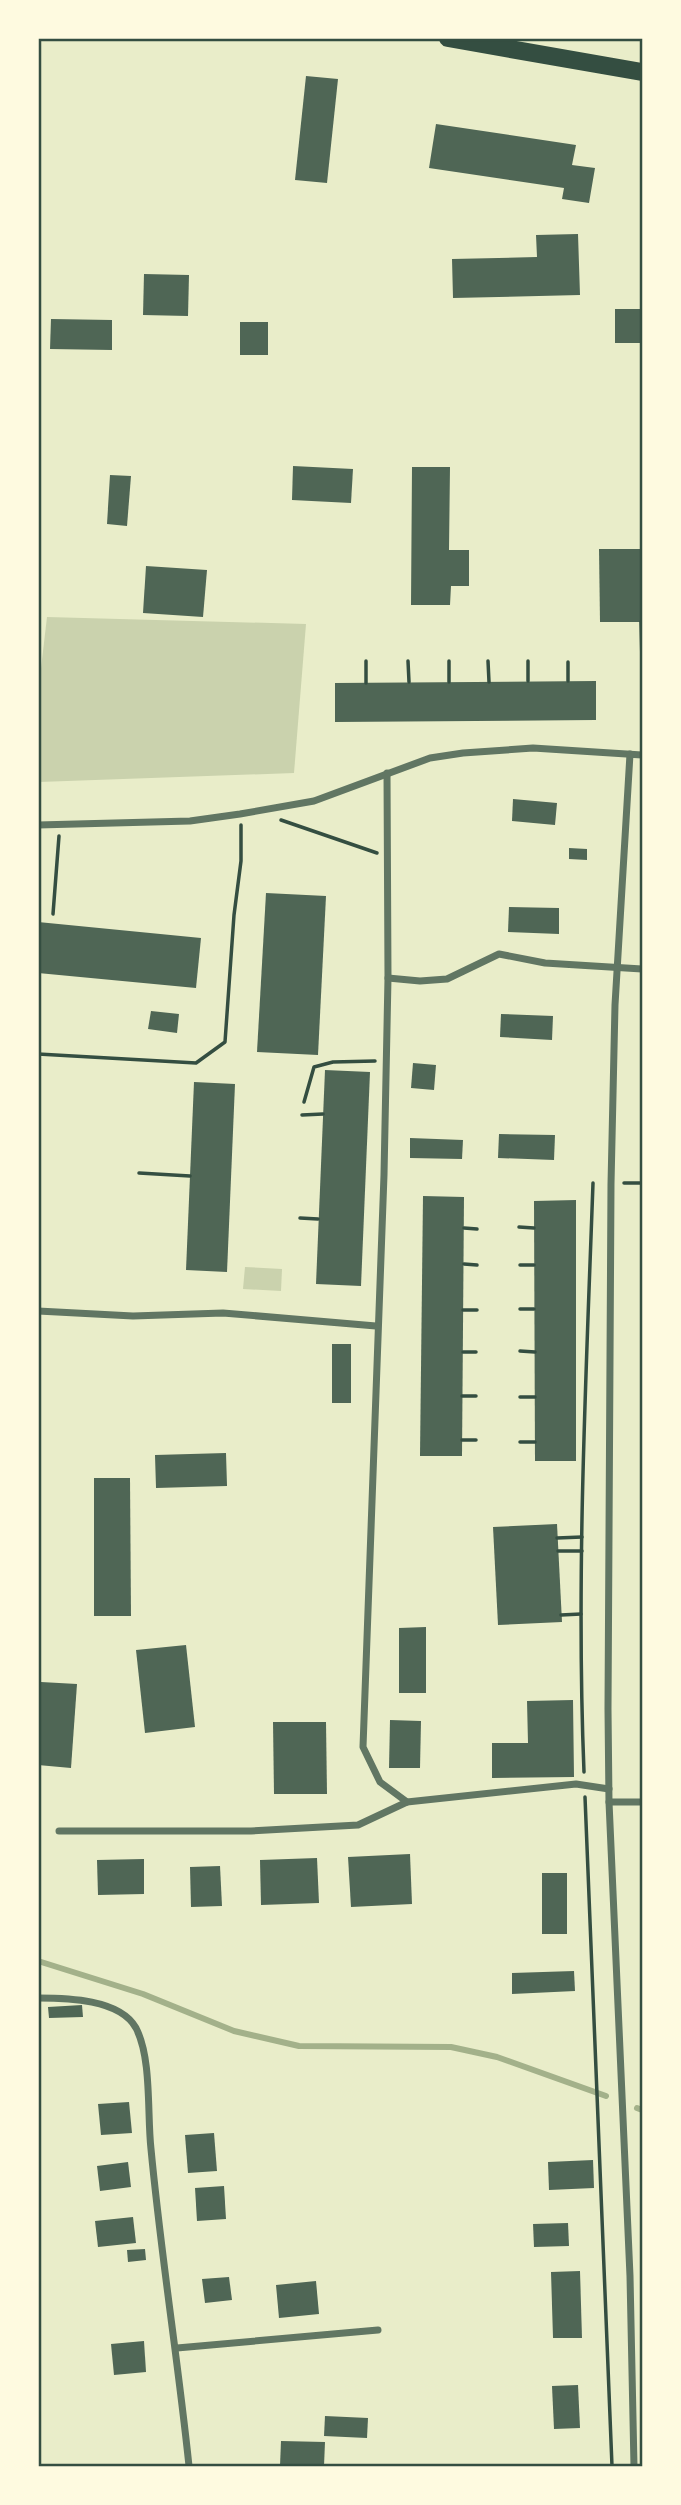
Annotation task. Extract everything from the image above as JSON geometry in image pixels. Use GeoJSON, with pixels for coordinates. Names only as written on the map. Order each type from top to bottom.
{"type":"FeatureCollection","features":[{"type":"Feature","properties":{"kind":"main road"},"geometry":{"type":"LineString","coordinates":[[448,38],[642,72]]}},
{"type":"Feature","properties":{"kind":"street"},"geometry":{"type":"LineString","coordinates":[[38,825],[190,821],[240,814],[314,801],[430,758],[463,753],[533,748],[642,755]]}},
{"type":"Feature","properties":{"kind":"street"},"geometry":{"type":"LineString","coordinates":[[629,754],[611,1184],[608,1788],[630,2276],[634,2466]]}},
{"type":"Feature","properties":{"kind":"street"},"geometry":{"type":"LineString","coordinates":[[387,773],[388,978],[384,1061],[384,1175],[376,1326],[363,1747],[380,1782],[407,1802]]}},
{"type":"Feature","properties":{"kind":"street"},"geometry":{"type":"LineString","coordinates":[[388,978],[419,981],[447,979],[499,954],[545,962],[642,969]]}},
{"type":"Feature","properties":{"kind":"street"},"geometry":{"type":"LineString","coordinates":[[38,1311],[132,1316],[223,1313],[376,1326]]}},
{"type":"Feature","properties":{"kind":"street"},"geometry":{"type":"LineString","coordinates":[[59,1831],[251,1830],[358,1825],[407,1802],[584,1786],[608,1788]]}},
{"type":"Feature","properties":{"kind":"street"},"geometry":{"type":"LineString","coordinates":[[609,1802],[642,1802]]}},
{"type":"Feature","properties":{"kind":"street"},"geometry":{"type":"LineString","coordinates":[[38,1998],[67,1998],[122,2012],[135,2028],[144,2054],[150,2149],[177,2348],[189,2466]]}},
{"type":"Feature","properties":{"kind":"street"},"geometry":{"type":"LineString","coordinates":[[177,2348],[378,2330]]}},
{"type":"Feature","properties":{"kind":"path"},"geometry":{"type":"LineString","coordinates":[[641,622],[642,662]]}},
{"type":"Feature","properties":{"kind":"path"},"geometry":{"type":"LineString","coordinates":[[366,661],[366,683]]}},
{"type":"Feature","properties":{"kind":"path"},"geometry":{"type":"LineString","coordinates":[[408,661],[409,682]]}},
{"type":"Feature","properties":{"kind":"path"},"geometry":{"type":"LineString","coordinates":[[449,661],[449,682]]}},
{"type":"Feature","properties":{"kind":"path"},"geometry":{"type":"LineString","coordinates":[[488,661],[489,682]]}},
{"type":"Feature","properties":{"kind":"path"},"geometry":{"type":"LineString","coordinates":[[528,661],[528,681]]}},
{"type":"Feature","properties":{"kind":"path"},"geometry":{"type":"LineString","coordinates":[[568,662],[568,681]]}},
{"type":"Feature","properties":{"kind":"path"},"geometry":{"type":"LineString","coordinates":[[253,811],[388,857]]}},
{"type":"Feature","properties":{"kind":"path"},"geometry":{"type":"LineString","coordinates":[[38,1054],[195,1063],[225,1042],[233,915],[241,861],[240,814]]}},
{"type":"Feature","properties":{"kind":"path"},"geometry":{"type":"LineString","coordinates":[[54,914],[60,825]]}},
{"type":"Feature","properties":{"kind":"path"},"geometry":{"type":"LineString","coordinates":[[303,1102],[314,1067],[333,1062],[384,1061]]}},
{"type":"Feature","properties":{"kind":"path"},"geometry":{"type":"LineString","coordinates":[[302,1115],[323,1114]]}},
{"type":"Feature","properties":{"kind":"path"},"geometry":{"type":"LineString","coordinates":[[139,1173],[190,1176]]}},
{"type":"Feature","properties":{"kind":"path"},"geometry":{"type":"LineString","coordinates":[[593,1183],[581,1614],[584,1786],[612,2466]]}},
{"type":"Feature","properties":{"kind":"path"},"geometry":{"type":"LineString","coordinates":[[611,1184],[642,1183]]}},
{"type":"Feature","properties":{"kind":"path"},"geometry":{"type":"LineString","coordinates":[[300,1218],[318,1219]]}},
{"type":"Feature","properties":{"kind":"path"},"geometry":{"type":"LineString","coordinates":[[519,1227],[534,1228]]}},
{"type":"Feature","properties":{"kind":"path"},"geometry":{"type":"LineString","coordinates":[[464,1228],[477,1228]]}},
{"type":"Feature","properties":{"kind":"path"},"geometry":{"type":"LineString","coordinates":[[464,1264],[477,1265]]}},
{"type":"Feature","properties":{"kind":"path"},"geometry":{"type":"LineString","coordinates":[[520,1265],[534,1265]]}},
{"type":"Feature","properties":{"kind":"path"},"geometry":{"type":"LineString","coordinates":[[520,1310],[534,1309]]}},
{"type":"Feature","properties":{"kind":"path"},"geometry":{"type":"LineString","coordinates":[[463,1310],[477,1310]]}},
{"type":"Feature","properties":{"kind":"path"},"geometry":{"type":"LineString","coordinates":[[520,1351],[535,1352]]}},
{"type":"Feature","properties":{"kind":"path"},"geometry":{"type":"LineString","coordinates":[[463,1352],[476,1352]]}},
{"type":"Feature","properties":{"kind":"path"},"geometry":{"type":"LineString","coordinates":[[462,1396],[476,1396]]}},
{"type":"Feature","properties":{"kind":"path"},"geometry":{"type":"LineString","coordinates":[[520,1397],[535,1397]]}},
{"type":"Feature","properties":{"kind":"path"},"geometry":{"type":"LineString","coordinates":[[462,1440],[476,1440]]}},
{"type":"Feature","properties":{"kind":"path"},"geometry":{"type":"LineString","coordinates":[[520,1442],[535,1442]]}},
{"type":"Feature","properties":{"kind":"path"},"geometry":{"type":"LineString","coordinates":[[557,1538],[582,1537]]}},
{"type":"Feature","properties":{"kind":"path"},"geometry":{"type":"LineString","coordinates":[[558,1551],[582,1551]]}},
{"type":"Feature","properties":{"kind":"path"},"geometry":{"type":"LineString","coordinates":[[561,1615],[581,1614]]}},
{"type":"Feature","properties":{"kind":"green space"},"geometry":{"type":"Polygon","coordinates":[[[47,617],[306,624],[294,773],[39,782],[38,694],[47,617]]]}},
{"type":"Feature","properties":{"kind":"green space"},"geometry":{"type":"Polygon","coordinates":[[[245,1267],[282,1269],[281,1291],[243,1289],[245,1267]]]}},
{"type":"Feature","properties":{"kind":"building"},"geometry":{"type":"Polygon","coordinates":[[[306,76],[338,79],[327,183],[295,180],[306,76]]]}},
{"type":"Feature","properties":{"kind":"building"},"geometry":{"type":"Polygon","coordinates":[[[436,124],[576,145],[572,165],[595,168],[589,203],[562,199],[564,188],[429,168],[436,124]]]}},
{"type":"Feature","properties":{"kind":"building"},"geometry":{"type":"Polygon","coordinates":[[[578,234],[580,295],[453,298],[452,259],[537,257],[536,235],[578,234]]]}},
{"type":"Feature","properties":{"kind":"building"},"geometry":{"type":"Polygon","coordinates":[[[144,274],[189,275],[188,316],[143,315],[144,274]]]}},
{"type":"Feature","properties":{"kind":"building"},"geometry":{"type":"Polygon","coordinates":[[[615,309],[642,309],[642,343],[615,343],[615,309]]]}},
{"type":"Feature","properties":{"kind":"building"},"geometry":{"type":"Polygon","coordinates":[[[51,319],[112,320],[112,350],[50,349],[51,319]]]}},
{"type":"Feature","properties":{"kind":"building"},"geometry":{"type":"Polygon","coordinates":[[[240,322],[268,322],[268,355],[240,355],[240,322]]]}},
{"type":"Feature","properties":{"kind":"building"},"geometry":{"type":"Polygon","coordinates":[[[293,466],[353,469],[351,503],[292,500],[293,466]]]}},
{"type":"Feature","properties":{"kind":"building"},"geometry":{"type":"Polygon","coordinates":[[[412,467],[450,467],[449,550],[469,550],[469,586],[451,586],[450,605],[411,605],[412,467]]]}},
{"type":"Feature","properties":{"kind":"building"},"geometry":{"type":"Polygon","coordinates":[[[110,475],[131,476],[127,526],[107,524],[110,475]]]}},
{"type":"Feature","properties":{"kind":"building"},"geometry":{"type":"Polygon","coordinates":[[[599,549],[642,549],[642,622],[600,622],[599,549]]]}},
{"type":"Feature","properties":{"kind":"building"},"geometry":{"type":"Polygon","coordinates":[[[146,566],[207,570],[203,617],[143,613],[146,566]]]}},
{"type":"Feature","properties":{"kind":"building"},"geometry":{"type":"Polygon","coordinates":[[[596,681],[596,720],[335,722],[335,683],[596,681]]]}},
{"type":"Feature","properties":{"kind":"building"},"geometry":{"type":"Polygon","coordinates":[[[513,799],[557,803],[555,825],[512,821],[513,799]]]}},
{"type":"Feature","properties":{"kind":"building"},"geometry":{"type":"Polygon","coordinates":[[[569,848],[587,849],[587,860],[569,859],[569,848]]]}},
{"type":"Feature","properties":{"kind":"building"},"geometry":{"type":"Polygon","coordinates":[[[266,893],[326,896],[318,1055],[257,1052],[266,893]]]}},
{"type":"Feature","properties":{"kind":"building"},"geometry":{"type":"Polygon","coordinates":[[[509,907],[559,908],[559,934],[508,932],[509,907]]]}},
{"type":"Feature","properties":{"kind":"building"},"geometry":{"type":"Polygon","coordinates":[[[38,922],[201,938],[196,988],[38,973],[38,922]]]}},
{"type":"Feature","properties":{"kind":"building"},"geometry":{"type":"Polygon","coordinates":[[[151,1011],[179,1014],[177,1033],[148,1029],[151,1011]]]}},
{"type":"Feature","properties":{"kind":"building"},"geometry":{"type":"Polygon","coordinates":[[[501,1014],[553,1016],[552,1040],[500,1037],[501,1014]]]}},
{"type":"Feature","properties":{"kind":"building"},"geometry":{"type":"Polygon","coordinates":[[[413,1063],[436,1065],[434,1090],[411,1088],[413,1063]]]}},
{"type":"Feature","properties":{"kind":"building"},"geometry":{"type":"Polygon","coordinates":[[[325,1070],[370,1072],[361,1286],[316,1284],[325,1070]]]}},
{"type":"Feature","properties":{"kind":"building"},"geometry":{"type":"Polygon","coordinates":[[[194,1082],[235,1084],[227,1272],[186,1270],[194,1082]]]}},
{"type":"Feature","properties":{"kind":"building"},"geometry":{"type":"Polygon","coordinates":[[[499,1134],[555,1135],[554,1160],[498,1158],[499,1134]]]}},
{"type":"Feature","properties":{"kind":"building"},"geometry":{"type":"Polygon","coordinates":[[[410,1138],[463,1140],[462,1159],[410,1158],[410,1138]]]}},
{"type":"Feature","properties":{"kind":"building"},"geometry":{"type":"Polygon","coordinates":[[[423,1196],[464,1197],[462,1456],[420,1456],[423,1196]]]}},
{"type":"Feature","properties":{"kind":"building"},"geometry":{"type":"Polygon","coordinates":[[[576,1200],[576,1461],[535,1461],[534,1201],[576,1200]]]}},
{"type":"Feature","properties":{"kind":"building"},"geometry":{"type":"Polygon","coordinates":[[[332,1344],[351,1344],[351,1403],[332,1403],[332,1344]]]}},
{"type":"Feature","properties":{"kind":"building"},"geometry":{"type":"Polygon","coordinates":[[[226,1453],[227,1486],[156,1488],[155,1455],[226,1453]]]}},
{"type":"Feature","properties":{"kind":"building"},"geometry":{"type":"Polygon","coordinates":[[[94,1478],[130,1478],[131,1616],[94,1616],[94,1478]]]}},
{"type":"Feature","properties":{"kind":"building"},"geometry":{"type":"Polygon","coordinates":[[[557,1524],[562,1622],[498,1625],[493,1527],[557,1524]]]}},
{"type":"Feature","properties":{"kind":"building"},"geometry":{"type":"Polygon","coordinates":[[[426,1627],[426,1693],[399,1693],[399,1628],[426,1627]]]}},
{"type":"Feature","properties":{"kind":"building"},"geometry":{"type":"Polygon","coordinates":[[[186,1645],[195,1727],[145,1733],[136,1650],[186,1645]]]}},
{"type":"Feature","properties":{"kind":"building"},"geometry":{"type":"Polygon","coordinates":[[[41,1682],[77,1684],[71,1768],[38,1765],[41,1682]]]}},
{"type":"Feature","properties":{"kind":"building"},"geometry":{"type":"Polygon","coordinates":[[[573,1700],[574,1777],[492,1778],[492,1743],[528,1743],[527,1701],[573,1700]]]}},
{"type":"Feature","properties":{"kind":"building"},"geometry":{"type":"Polygon","coordinates":[[[390,1720],[421,1721],[420,1768],[389,1768],[390,1720]]]}},
{"type":"Feature","properties":{"kind":"building"},"geometry":{"type":"Polygon","coordinates":[[[273,1722],[326,1722],[327,1794],[274,1794],[273,1722]]]}},
{"type":"Feature","properties":{"kind":"building"},"geometry":{"type":"Polygon","coordinates":[[[410,1854],[412,1904],[351,1907],[348,1857],[410,1854]]]}},
{"type":"Feature","properties":{"kind":"building"},"geometry":{"type":"Polygon","coordinates":[[[317,1858],[319,1903],[261,1905],[260,1860],[317,1858]]]}},
{"type":"Feature","properties":{"kind":"building"},"geometry":{"type":"Polygon","coordinates":[[[144,1859],[144,1894],[98,1895],[97,1860],[144,1859]]]}},
{"type":"Feature","properties":{"kind":"building"},"geometry":{"type":"Polygon","coordinates":[[[220,1866],[222,1906],[191,1907],[190,1867],[220,1866]]]}},
{"type":"Feature","properties":{"kind":"building"},"geometry":{"type":"Polygon","coordinates":[[[542,1873],[567,1873],[567,1934],[542,1934],[542,1873]]]}},
{"type":"Feature","properties":{"kind":"building"},"geometry":{"type":"Polygon","coordinates":[[[574,1971],[575,1991],[512,1994],[512,1973],[574,1971]]]}},
{"type":"Feature","properties":{"kind":"building"},"geometry":{"type":"Polygon","coordinates":[[[82,2005],[83,2017],[49,2018],[48,2007],[82,2005]]]}},
{"type":"Feature","properties":{"kind":"building"},"geometry":{"type":"Polygon","coordinates":[[[129,2102],[132,2133],[101,2135],[98,2104],[129,2102]]]}},
{"type":"Feature","properties":{"kind":"building"},"geometry":{"type":"Polygon","coordinates":[[[214,2133],[217,2171],[188,2173],[185,2135],[214,2133]]]}},
{"type":"Feature","properties":{"kind":"building"},"geometry":{"type":"Polygon","coordinates":[[[593,2160],[594,2188],[549,2190],[548,2162],[593,2160]]]}},
{"type":"Feature","properties":{"kind":"building"},"geometry":{"type":"Polygon","coordinates":[[[128,2162],[131,2187],[100,2191],[97,2166],[128,2162]]]}},
{"type":"Feature","properties":{"kind":"building"},"geometry":{"type":"Polygon","coordinates":[[[224,2186],[226,2219],[197,2221],[195,2188],[224,2186]]]}},
{"type":"Feature","properties":{"kind":"building"},"geometry":{"type":"Polygon","coordinates":[[[133,2217],[136,2243],[98,2247],[95,2221],[133,2217]]]}},
{"type":"Feature","properties":{"kind":"building"},"geometry":{"type":"Polygon","coordinates":[[[568,2223],[569,2246],[534,2247],[533,2224],[568,2223]]]}},
{"type":"Feature","properties":{"kind":"building"},"geometry":{"type":"Polygon","coordinates":[[[145,2249],[146,2260],[128,2262],[127,2250],[145,2249]]]}},
{"type":"Feature","properties":{"kind":"building"},"geometry":{"type":"Polygon","coordinates":[[[580,2271],[582,2338],[553,2338],[551,2272],[580,2271]]]}},
{"type":"Feature","properties":{"kind":"building"},"geometry":{"type":"Polygon","coordinates":[[[229,2277],[232,2300],[205,2303],[202,2279],[229,2277]]]}},
{"type":"Feature","properties":{"kind":"building"},"geometry":{"type":"Polygon","coordinates":[[[316,2281],[319,2314],[279,2318],[276,2285],[316,2281]]]}},
{"type":"Feature","properties":{"kind":"building"},"geometry":{"type":"Polygon","coordinates":[[[144,2341],[146,2372],[114,2375],[111,2344],[144,2341]]]}},
{"type":"Feature","properties":{"kind":"building"},"geometry":{"type":"Polygon","coordinates":[[[578,2385],[580,2428],[554,2429],[552,2386],[578,2385]]]}},
{"type":"Feature","properties":{"kind":"building"},"geometry":{"type":"Polygon","coordinates":[[[325,2416],[368,2418],[367,2438],[324,2436],[325,2416]]]}},
{"type":"Feature","properties":{"kind":"building"},"geometry":{"type":"Polygon","coordinates":[[[281,2441],[325,2442],[324,2466],[280,2466],[281,2441]]]}},
{"type":"Feature","properties":{"kind":"waterway"},"geometry":{"type":"LineString","coordinates":[[38,1961],[143,1994],[234,2031],[299,2046],[451,2047],[497,2057],[606,2096]]}},
{"type":"Feature","properties":{"kind":"waterway"},"geometry":{"type":"LineString","coordinates":[[637,2108],[642,2110]]}}]}
